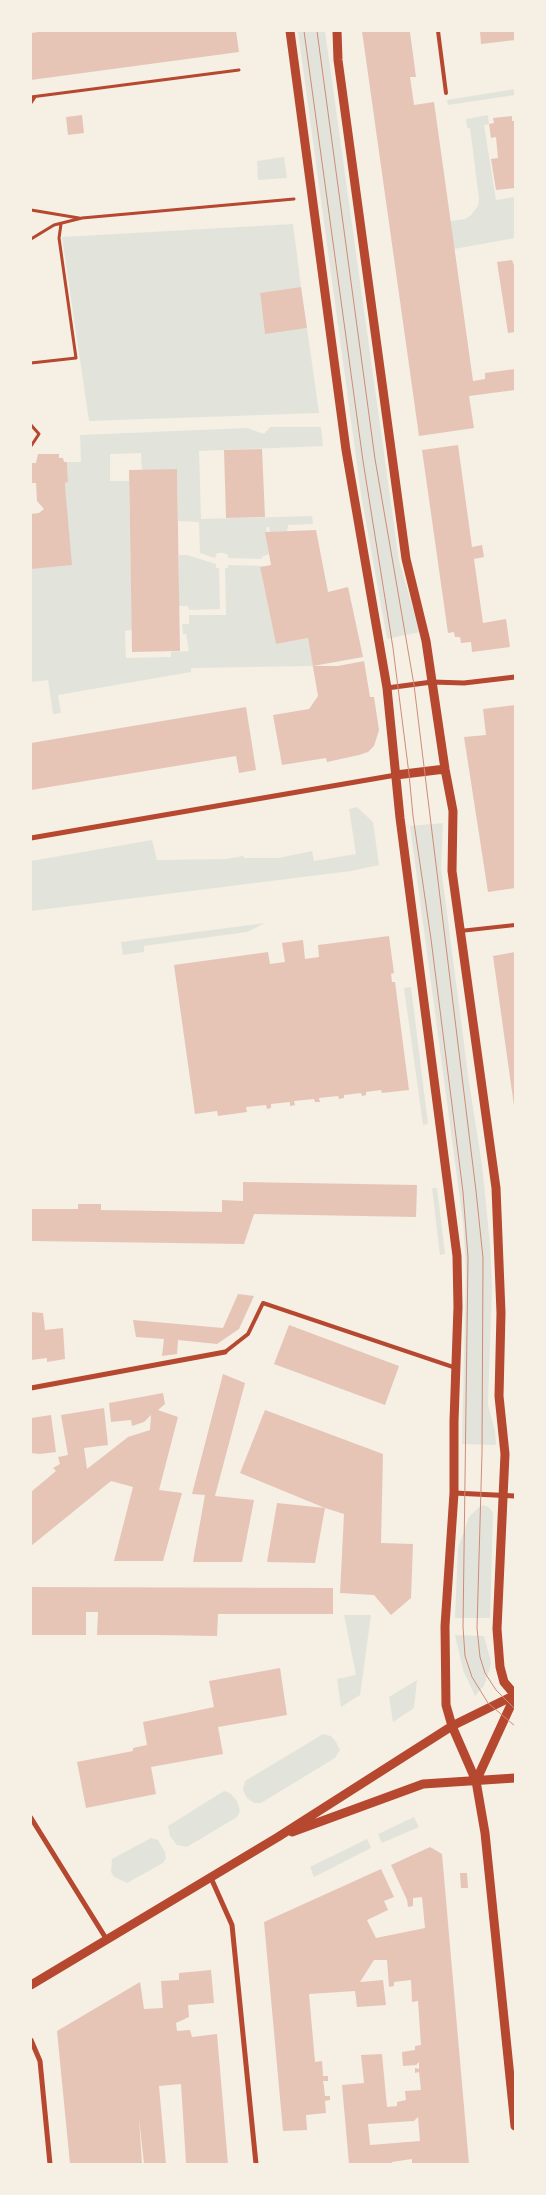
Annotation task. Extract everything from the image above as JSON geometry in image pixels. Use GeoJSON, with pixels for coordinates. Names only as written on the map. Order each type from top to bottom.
{"type":"FeatureCollection","features":[{"type":"Feature","properties":{"kind":"street"},"geometry":{"type":"LineString","coordinates":[[290,31],[346,450],[387,688],[400,818],[456,1247],[458,1307],[454,1493],[445,1626],[446,1705],[452,1726],[476,1781],[485,1833],[515,2126]]}},
{"type":"Feature","properties":{"kind":"street"},"geometry":{"type":"LineString","coordinates":[[337,31],[338,60],[406,559],[426,641],[453,811],[452,871],[496,1188],[501,1313],[498,1396],[505,1454],[497,1629],[500,1667],[504,1682],[515,1695]]}},
{"type":"Feature","properties":{"kind":"street"},"geometry":{"type":"LineString","coordinates":[[387,688],[432,682],[464,683],[515,677]]}},
{"type":"Feature","properties":{"kind":"street"},"geometry":{"type":"LineString","coordinates":[[31,838],[396,775],[445,769]]}},
{"type":"Feature","properties":{"kind":"street"},"geometry":{"type":"LineString","coordinates":[[31,1388],[225,1352]]}},
{"type":"Feature","properties":{"kind":"street"},"geometry":{"type":"LineString","coordinates":[[454,1493],[515,1496]]}},
{"type":"Feature","properties":{"kind":"street"},"geometry":{"type":"LineString","coordinates":[[31,1985],[278,1837],[452,1726],[515,1695]]}},
{"type":"Feature","properties":{"kind":"street"},"geometry":{"type":"LineString","coordinates":[[476,1781],[515,1695]]}},
{"type":"Feature","properties":{"kind":"street"},"geometry":{"type":"LineString","coordinates":[[278,1837],[423,1784],[515,1778]]}},
{"type":"Feature","properties":{"kind":"street"},"geometry":{"type":"LineString","coordinates":[[31,1818],[107,1941]]}},
{"type":"Feature","properties":{"kind":"street"},"geometry":{"type":"LineString","coordinates":[[211,1878],[232,1925],[256,2164]]}},
{"type":"Feature","properties":{"kind":"street"},"geometry":{"type":"LineString","coordinates":[[31,2040],[40,2061],[50,2164]]}},
{"type":"Feature","properties":{"kind":"lane"},"geometry":{"type":"LineString","coordinates":[[438,31],[446,93]]}},
{"type":"Feature","properties":{"kind":"lane"},"geometry":{"type":"LineString","coordinates":[[460,932],[515,925]]}},
{"type":"Feature","properties":{"kind":"lane"},"geometry":{"type":"LineString","coordinates":[[225,1352],[248,1334],[263,1303],[456,1368]]}},
{"type":"Feature","properties":{"kind":"path"},"geometry":{"type":"LineString","coordinates":[[31,103],[33,97],[239,70]]}},
{"type":"Feature","properties":{"kind":"path"},"geometry":{"type":"LineString","coordinates":[[31,239],[61,224],[82,218],[294,199]]}},
{"type":"Feature","properties":{"kind":"path"},"geometry":{"type":"LineString","coordinates":[[31,210],[82,218]]}},
{"type":"Feature","properties":{"kind":"path"},"geometry":{"type":"LineString","coordinates":[[31,363],[76,358],[59,238],[61,224]]}},
{"type":"Feature","properties":{"kind":"path"},"geometry":{"type":"LineString","coordinates":[[31,425],[39,434],[31,446]]}},
{"type":"Feature","properties":{"kind":"shaded area"},"geometry":{"type":"Polygon","coordinates":[[[298,31],[325,31],[399,561],[420,632],[387,639],[361,494],[298,31]]]}},
{"type":"Feature","properties":{"kind":"shaded area"},"geometry":{"type":"Polygon","coordinates":[[[515,89],[515,95],[448,105],[447,100],[515,89]]]}},
{"type":"Feature","properties":{"kind":"shaded area"},"geometry":{"type":"Polygon","coordinates":[[[488,115],[489,124],[484,125],[496,200],[515,197],[515,238],[454,249],[450,221],[465,219],[471,215],[478,206],[479,199],[470,128],[467,128],[466,119],[488,115]]]}},
{"type":"Feature","properties":{"kind":"shaded area"},"geometry":{"type":"Polygon","coordinates":[[[284,157],[287,178],[258,180],[257,161],[284,157]]]}},
{"type":"Feature","properties":{"kind":"shaded area"},"geometry":{"type":"Polygon","coordinates":[[[293,224],[301,287],[260,294],[265,333],[307,328],[319,413],[89,421],[62,237],[293,224]]]}},
{"type":"Feature","properties":{"kind":"shaded area"},"geometry":{"type":"Polygon","coordinates":[[[270,427],[321,427],[323,446],[199,451],[201,519],[312,516],[313,524],[288,525],[287,531],[270,532],[269,527],[266,527],[269,554],[262,557],[262,559],[228,558],[228,555],[224,553],[217,553],[215,558],[200,553],[199,522],[178,521],[177,470],[142,470],[141,453],[110,454],[110,481],[129,481],[132,630],[125,631],[126,658],[171,657],[171,652],[189,651],[186,634],[183,634],[182,624],[189,624],[189,615],[226,615],[225,568],[228,568],[228,565],[264,566],[260,567],[276,644],[308,638],[313,666],[191,668],[191,672],[58,695],[61,713],[53,714],[48,680],[31,682],[31,569],[65,483],[68,482],[67,462],[81,462],[80,435],[247,428],[264,434],[270,427]]]}},
{"type":"Feature","properties":{"kind":"shaded area"},"geometry":{"type":"Polygon","coordinates":[[[179,555],[187,555],[216,564],[216,568],[219,568],[220,609],[189,610],[188,606],[179,606],[179,555]]]}},
{"type":"Feature","properties":{"kind":"shaded area"},"geometry":{"type":"Polygon","coordinates":[[[357,807],[373,822],[379,865],[351,871],[31,911],[31,861],[152,840],[157,860],[226,859],[243,856],[244,858],[278,858],[312,851],[314,861],[356,854],[349,809],[357,807]]]}},
{"type":"Feature","properties":{"kind":"shaded area"},"geometry":{"type":"Polygon","coordinates":[[[443,823],[441,867],[469,1082],[482,1165],[490,1244],[492,1285],[488,1405],[495,1431],[496,1445],[462,1444],[466,1271],[463,1222],[410,826],[443,823]]]}},
{"type":"Feature","properties":{"kind":"shaded area"},"geometry":{"type":"Polygon","coordinates":[[[265,923],[247,932],[144,946],[144,952],[123,955],[121,942],[265,923]]]}},
{"type":"Feature","properties":{"kind":"shaded area"},"geometry":{"type":"Polygon","coordinates":[[[411,987],[428,1124],[423,1125],[404,988],[411,987]]]}},
{"type":"Feature","properties":{"kind":"shaded area"},"geometry":{"type":"Polygon","coordinates":[[[432,1188],[437,1188],[445,1254],[440,1255],[432,1188]]]}},
{"type":"Feature","properties":{"kind":"shaded area"},"geometry":{"type":"Polygon","coordinates":[[[484,1505],[490,1508],[493,1513],[490,1618],[455,1618],[458,1548],[469,1517],[479,1507],[484,1505]]]}},
{"type":"Feature","properties":{"kind":"shaded area"},"geometry":{"type":"Polygon","coordinates":[[[344,1615],[371,1615],[360,1695],[341,1707],[337,1679],[356,1675],[344,1615]]]}},
{"type":"Feature","properties":{"kind":"shaded area"},"geometry":{"type":"Polygon","coordinates":[[[455,1635],[484,1636],[491,1662],[484,1686],[475,1696],[463,1670],[455,1635]]]}},
{"type":"Feature","properties":{"kind":"shaded area"},"geometry":{"type":"Polygon","coordinates":[[[417,1680],[414,1708],[393,1722],[389,1697],[417,1680]]]}},
{"type":"Feature","properties":{"kind":"shaded area"},"geometry":{"type":"Polygon","coordinates":[[[323,1734],[331,1736],[340,1750],[335,1758],[261,1803],[254,1803],[247,1798],[243,1790],[245,1781],[323,1734]]]}},
{"type":"Feature","properties":{"kind":"shaded area"},"geometry":{"type":"Polygon","coordinates":[[[224,1791],[230,1793],[237,1801],[240,1811],[237,1817],[187,1847],[177,1845],[170,1836],[168,1826],[224,1791]]]}},
{"type":"Feature","properties":{"kind":"shaded area"},"geometry":{"type":"Polygon","coordinates":[[[414,1817],[419,1827],[382,1843],[378,1834],[414,1817]]]}},
{"type":"Feature","properties":{"kind":"shaded area"},"geometry":{"type":"Polygon","coordinates":[[[151,1838],[158,1840],[165,1852],[166,1858],[163,1863],[127,1883],[114,1877],[111,1872],[112,1859],[151,1838]]]}},
{"type":"Feature","properties":{"kind":"shaded area"},"geometry":{"type":"Polygon","coordinates":[[[367,1839],[371,1848],[314,1877],[310,1867],[367,1839]]]}},
{"type":"Feature","properties":{"kind":"building"},"geometry":{"type":"Polygon","coordinates":[[[46,31],[236,31],[239,52],[31,80],[31,33],[46,31]]]}},
{"type":"Feature","properties":{"kind":"building"},"geometry":{"type":"Polygon","coordinates":[[[362,31],[410,32],[416,77],[410,77],[414,105],[434,102],[473,381],[485,379],[485,373],[515,369],[515,390],[469,396],[474,428],[419,436],[362,31]]]}},
{"type":"Feature","properties":{"kind":"building"},"geometry":{"type":"Polygon","coordinates":[[[480,31],[515,31],[515,40],[481,44],[480,31]]]}},
{"type":"Feature","properties":{"kind":"building"},"geometry":{"type":"Polygon","coordinates":[[[82,115],[84,133],[68,135],[66,117],[82,115]]]}},
{"type":"Feature","properties":{"kind":"building"},"geometry":{"type":"Polygon","coordinates":[[[512,116],[512,121],[515,121],[515,188],[496,190],[491,159],[498,158],[496,137],[491,138],[489,124],[494,123],[493,118],[512,116]]]}},
{"type":"Feature","properties":{"kind":"building"},"geometry":{"type":"Polygon","coordinates":[[[512,260],[515,268],[515,332],[508,333],[497,262],[512,260]]]}},
{"type":"Feature","properties":{"kind":"building"},"geometry":{"type":"Polygon","coordinates":[[[301,287],[307,328],[265,334],[260,293],[301,287]]]}},
{"type":"Feature","properties":{"kind":"building"},"geometry":{"type":"Polygon","coordinates":[[[458,445],[472,547],[482,545],[484,557],[474,559],[483,623],[506,619],[510,647],[472,652],[471,642],[461,643],[460,637],[455,637],[454,632],[448,633],[422,450],[458,445]]]}},
{"type":"Feature","properties":{"kind":"building"},"geometry":{"type":"Polygon","coordinates":[[[262,449],[265,517],[226,518],[224,450],[262,449]]]}},
{"type":"Feature","properties":{"kind":"building"},"geometry":{"type":"Polygon","coordinates":[[[38,454],[59,454],[59,458],[63,458],[64,462],[67,462],[68,482],[65,483],[65,486],[72,565],[31,569],[31,514],[39,513],[44,509],[37,501],[36,483],[32,483],[32,463],[36,463],[38,454]]]}},
{"type":"Feature","properties":{"kind":"building"},"geometry":{"type":"Polygon","coordinates":[[[177,469],[180,651],[132,652],[129,470],[177,469]]]}},
{"type":"Feature","properties":{"kind":"building"},"geometry":{"type":"Polygon","coordinates":[[[316,530],[328,592],[348,587],[363,657],[313,666],[338,666],[364,661],[370,697],[374,697],[379,730],[374,746],[368,752],[327,762],[326,758],[282,765],[273,715],[309,709],[318,696],[308,638],[276,644],[260,567],[271,565],[265,532],[316,530]]]}},
{"type":"Feature","properties":{"kind":"building"},"geometry":{"type":"Polygon","coordinates":[[[515,705],[515,888],[488,892],[464,737],[486,735],[483,709],[515,705]]]}},
{"type":"Feature","properties":{"kind":"building"},"geometry":{"type":"Polygon","coordinates":[[[246,707],[256,770],[239,773],[236,756],[31,790],[31,743],[246,707]]]}},
{"type":"Feature","properties":{"kind":"building"},"geometry":{"type":"Polygon","coordinates":[[[389,936],[394,973],[391,974],[392,982],[395,982],[409,1090],[382,1093],[381,1090],[366,1092],[366,1095],[362,1096],[361,1093],[344,1095],[344,1098],[339,1099],[338,1096],[319,1098],[320,1102],[315,1102],[314,1099],[294,1101],[295,1105],[290,1106],[290,1102],[271,1104],[271,1108],[267,1109],[266,1105],[246,1107],[247,1112],[218,1116],[217,1111],[195,1114],[174,965],[268,952],[270,964],[285,962],[282,943],[303,940],[305,959],[319,957],[318,945],[389,936]]]}},
{"type":"Feature","properties":{"kind":"building"},"geometry":{"type":"Polygon","coordinates":[[[515,952],[515,1106],[514,1106],[493,956],[515,952]]]}},
{"type":"Feature","properties":{"kind":"building"},"geometry":{"type":"Polygon","coordinates":[[[243,1182],[417,1185],[416,1217],[254,1214],[244,1244],[31,1241],[31,1209],[78,1209],[78,1204],[101,1204],[101,1210],[222,1212],[222,1200],[243,1201],[243,1182]]]}},
{"type":"Feature","properties":{"kind":"building"},"geometry":{"type":"Polygon","coordinates":[[[238,1294],[254,1296],[239,1329],[217,1344],[178,1340],[177,1354],[162,1356],[164,1339],[136,1337],[133,1320],[223,1328],[238,1294]]]}},
{"type":"Feature","properties":{"kind":"building"},"geometry":{"type":"Polygon","coordinates":[[[31,1312],[43,1313],[45,1330],[63,1328],[65,1359],[47,1362],[47,1358],[31,1360],[31,1312]]]}},
{"type":"Feature","properties":{"kind":"building"},"geometry":{"type":"Polygon","coordinates":[[[289,1325],[399,1366],[385,1405],[274,1364],[289,1325]]]}},
{"type":"Feature","properties":{"kind":"building"},"geometry":{"type":"Polygon","coordinates":[[[223,1374],[245,1383],[215,1496],[254,1500],[242,1562],[193,1562],[205,1495],[192,1494],[223,1374]]]}},
{"type":"Feature","properties":{"kind":"building"},"geometry":{"type":"Polygon","coordinates":[[[163,1393],[165,1404],[158,1410],[178,1417],[159,1490],[182,1493],[163,1561],[114,1561],[133,1487],[111,1481],[31,1546],[31,1492],[56,1471],[53,1468],[60,1464],[58,1457],[68,1455],[61,1415],[104,1408],[108,1445],[84,1448],[87,1469],[128,1437],[150,1430],[151,1415],[144,1422],[132,1426],[131,1420],[111,1422],[109,1403],[163,1393]]]}},
{"type":"Feature","properties":{"kind":"building"},"geometry":{"type":"Polygon","coordinates":[[[265,1410],[383,1454],[381,1543],[413,1544],[411,1598],[391,1615],[374,1595],[340,1593],[344,1514],[240,1473],[265,1410]]]}},
{"type":"Feature","properties":{"kind":"building"},"geometry":{"type":"Polygon","coordinates":[[[51,1415],[56,1452],[31,1453],[31,1418],[51,1415]]]}},
{"type":"Feature","properties":{"kind":"building"},"geometry":{"type":"Polygon","coordinates":[[[277,1503],[325,1508],[315,1563],[267,1562],[277,1503]]]}},
{"type":"Feature","properties":{"kind":"building"},"geometry":{"type":"Polygon","coordinates":[[[31,1587],[333,1588],[333,1614],[218,1614],[217,1636],[97,1635],[98,1612],[86,1612],[86,1635],[31,1635],[31,1587]]]}},
{"type":"Feature","properties":{"kind":"building"},"geometry":{"type":"Polygon","coordinates":[[[280,1668],[287,1715],[218,1727],[223,1754],[151,1767],[156,1794],[86,1808],[77,1762],[133,1751],[133,1748],[147,1745],[143,1722],[214,1707],[209,1681],[280,1668]]]}},
{"type":"Feature","properties":{"kind":"building"},"geometry":{"type":"Polygon","coordinates":[[[430,1847],[442,1854],[469,2164],[412,2164],[412,2159],[392,2162],[392,2164],[349,2164],[342,2085],[364,2083],[361,2055],[382,2054],[387,2107],[397,2106],[397,2102],[406,2100],[405,2091],[421,2090],[419,2072],[415,2073],[415,2068],[419,2069],[419,2062],[416,2065],[403,2066],[402,2052],[415,2050],[415,2046],[421,2045],[418,2001],[412,2002],[411,1980],[394,1982],[394,1986],[389,1987],[387,1960],[374,1960],[360,1982],[383,1980],[386,2005],[357,2007],[355,1991],[309,1994],[315,2062],[322,2061],[323,2076],[328,2076],[328,2081],[323,2081],[325,2096],[330,2096],[330,2100],[325,2101],[326,2113],[306,2115],[307,2130],[283,2131],[264,1922],[381,1869],[394,1897],[384,1901],[388,1910],[367,1920],[376,1938],[425,1928],[422,1897],[413,1898],[413,1906],[408,1907],[407,1900],[391,1865],[430,1847]],[[418,2117],[414,2121],[368,2124],[370,2145],[420,2141],[418,2117]]]}},
{"type":"Feature","properties":{"kind":"building"},"geometry":{"type":"Polygon","coordinates":[[[460,1873],[467,1873],[468,1888],[461,1888],[460,1873]]]}},
{"type":"Feature","properties":{"kind":"building"},"geometry":{"type":"Polygon","coordinates":[[[211,1970],[214,2003],[188,2005],[189,2017],[176,2023],[177,2031],[190,2030],[192,2037],[217,2034],[228,2164],[186,2163],[181,2084],[159,2086],[166,2164],[144,2164],[139,2118],[142,2164],[70,2164],[57,2031],[140,1982],[144,2009],[163,2008],[161,1981],[179,1980],[179,1973],[211,1970]]]}},
{"type":"Feature","properties":{"kind":"tram line"},"geometry":{"type":"LineString","coordinates":[[304,31],[363,461],[393,648],[413,816],[431,939],[463,1192],[468,1257],[463,1627],[465,1656],[472,1677],[488,1703],[515,1726]]}},
{"type":"Feature","properties":{"kind":"tram line"},"geometry":{"type":"LineString","coordinates":[[317,31],[375,459],[414,685],[483,1258],[482,1453],[477,1628],[480,1657],[485,1673],[496,1690],[515,1709]]}}]}
